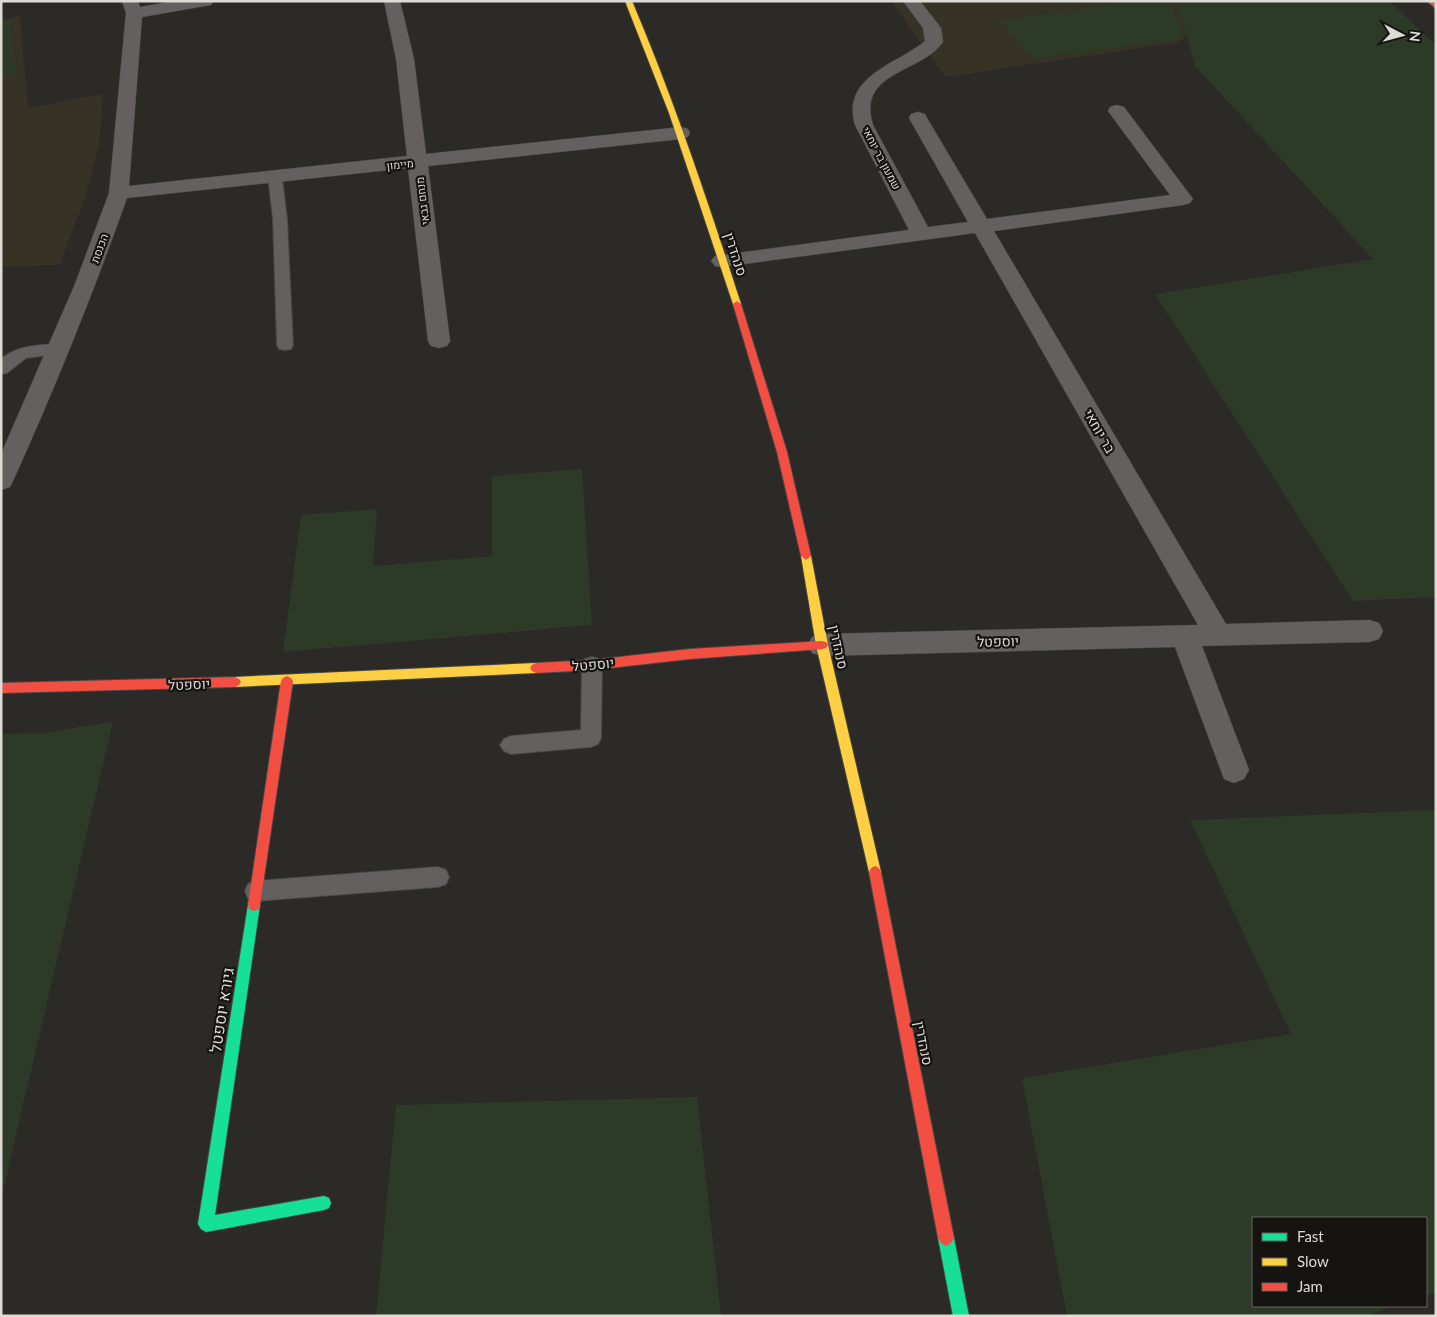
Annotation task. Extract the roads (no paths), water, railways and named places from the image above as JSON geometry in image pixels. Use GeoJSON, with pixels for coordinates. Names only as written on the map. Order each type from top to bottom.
{"type":"FeatureCollection","features":[{"type":"Feature","properties":{"kind":"street"},"geometry":{"type":"LineString","coordinates":[[132,7],[205,1]]}},
{"type":"Feature","properties":{"kind":"street","name":"מנחם גבאי"},"geometry":{"type":"LineString","coordinates":[[392,1],[405,59],[439,342]]}},
{"type":"Feature","properties":{"kind":"street","name":"סנהדרין"},"geometry":{"type":"LineString","coordinates":[[628,1],[652,54],[681,133],[782,452],[804,544],[822,645],[880,894],[961,1316]]}},
{"type":"Feature","properties":{"kind":"street","name":"שמעון בר יוחאי"},"geometry":{"type":"LineString","coordinates":[[911,1],[932,28],[934,42],[886,73],[874,84],[866,92],[861,102],[861,112],[864,125],[922,234]]}},
{"type":"Feature","properties":{"kind":"street"},"geometry":{"type":"LineString","coordinates":[[1430,1],[1436,7]]}},
{"type":"Feature","properties":{"kind":"street","name":"הכנסת"},"geometry":{"type":"LineString","coordinates":[[1,481],[86,284],[119,193],[132,7]]}},
{"type":"Feature","properties":{"kind":"street"},"geometry":{"type":"LineString","coordinates":[[722,261],[1183,199],[1117,111]]}},
{"type":"Feature","properties":{"kind":"street","name":"בר יוחאי"},"geometry":{"type":"LineString","coordinates":[[918,118],[1218,635]]}},
{"type":"Feature","properties":{"kind":"street","name":"מיימון"},"geometry":{"type":"LineString","coordinates":[[119,193],[681,133]]}},
{"type":"Feature","properties":{"kind":"street","name":"יוספטל"},"geometry":{"type":"LineString","coordinates":[[1,688],[287,681],[592,665],[690,654],[822,645],[1370,631]]}},
{"type":"Feature","properties":{"kind":"street"},"geometry":{"type":"LineString","coordinates":[[1185,636],[1234,770]]}},
{"type":"Feature","properties":{"kind":"street","name":"גיורא יוספטל"},"geometry":{"type":"LineString","coordinates":[[287,681],[206,1224],[324,1202]]}},
{"type":"Feature","properties":{"kind":"lane"},"geometry":{"type":"LineString","coordinates":[[275,177],[280,219],[285,345]]}},
{"type":"Feature","properties":{"kind":"lane"},"geometry":{"type":"LineString","coordinates":[[1,369],[10,358],[24,352],[59,349]]}},
{"type":"Feature","properties":{"kind":"lane"},"geometry":{"type":"LineString","coordinates":[[511,745],[591,738],[592,665]]}},
{"type":"Feature","properties":{"kind":"lane"},"geometry":{"type":"LineString","coordinates":[[256,891],[438,877]]}}]}
